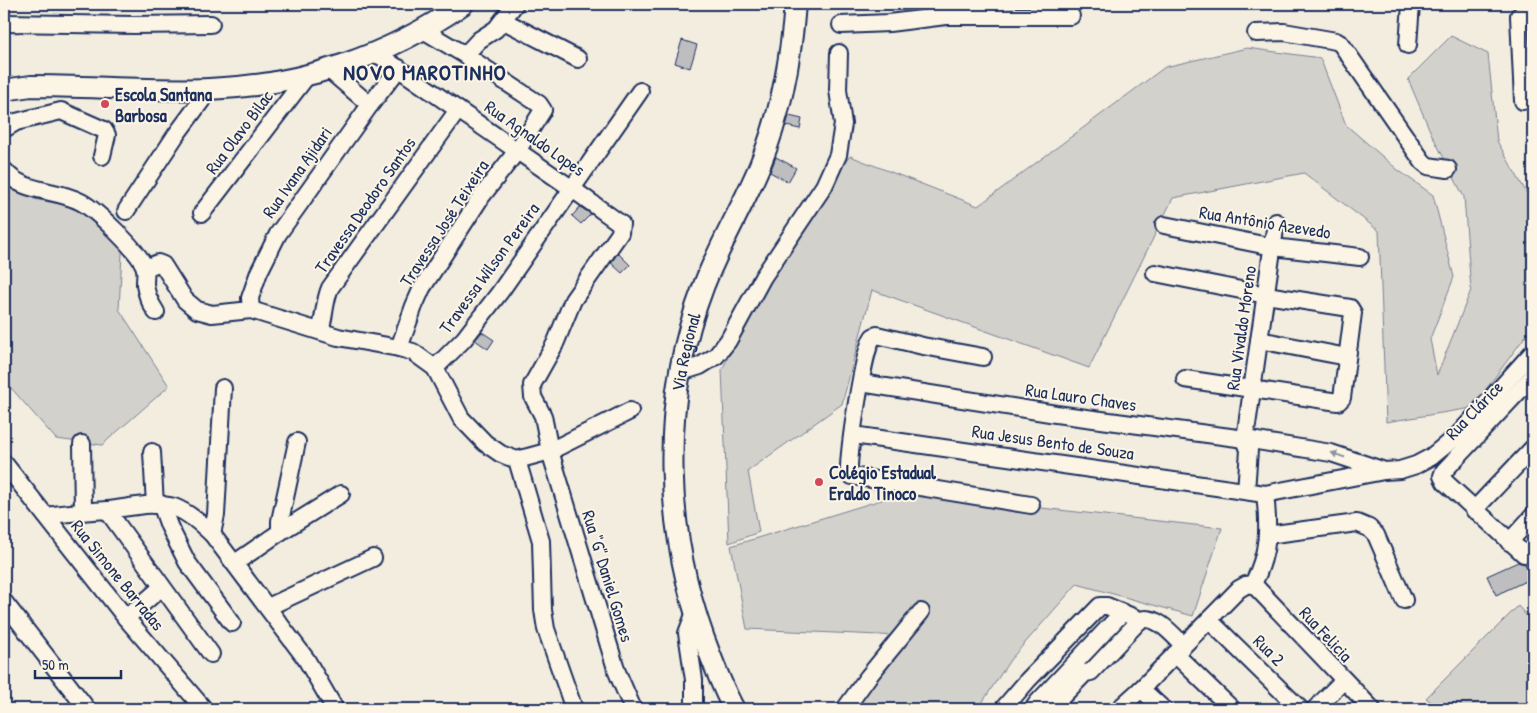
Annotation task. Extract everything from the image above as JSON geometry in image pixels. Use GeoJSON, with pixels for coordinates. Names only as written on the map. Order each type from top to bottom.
{"type":"FeatureCollection","features":[{"type":"Feature","properties":{"kind":"main road"},"geometry":{"type":"LineString","coordinates":[[4,90],[31,86],[210,89],[272,83],[308,76],[376,52],[423,30],[463,4]]}},
{"type":"Feature","properties":{"kind":"main road","name":"Via Regional"},"geometry":{"type":"LineString","coordinates":[[734,709],[713,661],[695,612],[681,555],[673,482],[673,445],[685,344],[704,284],[760,164],[779,109],[788,64],[795,4]]}},
{"type":"Feature","properties":{"kind":"street"},"geometry":{"type":"LineString","coordinates":[[423,30],[465,55],[479,40],[496,29],[504,21],[515,4]]}},
{"type":"Feature","properties":{"kind":"street"},"geometry":{"type":"LineString","coordinates":[[1002,17],[1014,4]]}},
{"type":"Feature","properties":{"kind":"street"},"geometry":{"type":"LineString","coordinates":[[1408,45],[1411,4]]}},
{"type":"Feature","properties":{"kind":"street"},"geometry":{"type":"LineString","coordinates":[[1523,101],[1518,19],[1523,13],[1533,13]]}},
{"type":"Feature","properties":{"kind":"street"},"geometry":{"type":"LineString","coordinates":[[842,25],[889,23],[946,16],[1071,16]]}},
{"type":"Feature","properties":{"kind":"street"},"geometry":{"type":"LineString","coordinates":[[504,21],[578,59]]}},
{"type":"Feature","properties":{"kind":"street"},"geometry":{"type":"LineString","coordinates":[[4,23],[211,24]]}},
{"type":"Feature","properties":{"kind":"street"},"geometry":{"type":"LineString","coordinates":[[1256,33],[1284,32],[1336,42],[1345,49],[1423,162],[1428,166],[1448,169]]}},
{"type":"Feature","properties":{"kind":"street","name":"Rua Agnaldo Lopes"},"geometry":{"type":"LineString","coordinates":[[376,52],[621,224]]}},
{"type":"Feature","properties":{"kind":"street"},"geometry":{"type":"LineString","coordinates":[[681,372],[700,366],[716,356],[725,345],[762,277],[824,186],[838,155],[843,124],[838,90],[839,53]]}},
{"type":"Feature","properties":{"kind":"street","name":"Travessa José Teixeira"},"geometry":{"type":"LineString","coordinates":[[399,348],[422,288],[481,197],[517,150],[543,110],[539,104],[465,55]]}},
{"type":"Feature","properties":{"kind":"street","name":"Rua Ivana Ajidari"},"geometry":{"type":"LineString","coordinates":[[251,310],[250,298],[259,272],[278,234],[399,68]]}},
{"type":"Feature","properties":{"kind":"street"},"geometry":{"type":"LineString","coordinates":[[328,70],[370,106]]}},
{"type":"Feature","properties":{"kind":"street","name":"Rua Olavo Bilac"},"geometry":{"type":"LineString","coordinates":[[202,213],[308,76]]}},
{"type":"Feature","properties":{"kind":"street"},"geometry":{"type":"LineString","coordinates":[[126,211],[176,135],[210,89]]}},
{"type":"Feature","properties":{"kind":"street","name":"Travessa Wilson Pereira"},"geometry":{"type":"LineString","coordinates":[[435,368],[464,339],[500,292],[640,91]]}},
{"type":"Feature","properties":{"kind":"street","name":"Travessa Deodoro Santos"},"geometry":{"type":"LineString","coordinates":[[320,331],[325,317],[325,303],[330,288],[458,110]]}},
{"type":"Feature","properties":{"kind":"street"},"geometry":{"type":"LineString","coordinates":[[4,129],[16,122],[61,111],[104,130],[107,135],[102,156]]}},
{"type":"Feature","properties":{"kind":"street"},"geometry":{"type":"LineString","coordinates":[[4,170],[24,186],[58,193],[81,202],[118,233],[145,268],[146,291],[156,312]]}},
{"type":"Feature","properties":{"kind":"street","name":"Rua Vivaldo Moreno"},"geometry":{"type":"LineString","coordinates":[[1245,439],[1276,222]]}},
{"type":"Feature","properties":{"kind":"street","name":"Rua \"G\" Daniel Gomes"},"geometry":{"type":"LineString","coordinates":[[621,224],[620,233],[573,300],[555,344],[532,385],[533,397],[543,416],[550,451],[616,672],[633,709]]}},
{"type":"Feature","properties":{"kind":"street","name":"Rua Antônio Azevedo"},"geometry":{"type":"LineString","coordinates":[[1164,225],[1273,246],[1360,257]]}},
{"type":"Feature","properties":{"kind":"street"},"geometry":{"type":"LineString","coordinates":[[145,268],[161,263],[185,300],[197,310],[212,314],[251,310],[338,337],[413,352],[435,368],[462,418],[485,443],[501,454],[517,460],[550,451],[630,411]]}},
{"type":"Feature","properties":{"kind":"street"},"geometry":{"type":"LineString","coordinates":[[1155,272],[1266,295],[1350,308],[1353,313],[1342,398],[1335,402],[1185,379]]}},
{"type":"Feature","properties":{"kind":"street"},"geometry":{"type":"LineString","coordinates":[[983,357],[877,335],[870,340],[861,383],[849,472],[852,476],[1031,505]]}},
{"type":"Feature","properties":{"kind":"street"},"geometry":{"type":"LineString","coordinates":[[1259,340],[1347,357]]}},
{"type":"Feature","properties":{"kind":"street","name":"Rua Jesus Bento de Souza"},"geometry":{"type":"LineString","coordinates":[[853,435],[1265,494],[1384,471],[1400,470],[1416,465],[1438,452],[1465,427],[1533,352]]}},
{"type":"Feature","properties":{"kind":"street","name":"Rua Clárice"},"geometry":{"type":"LineString","coordinates":[[1474,510],[1445,482],[1442,476],[1444,471],[1533,376]]}},
{"type":"Feature","properties":{"kind":"street","name":"Rua Lauro Chaves"},"geometry":{"type":"LineString","coordinates":[[861,383],[1056,414],[1331,452],[1384,471]]}},
{"type":"Feature","properties":{"kind":"street"},"geometry":{"type":"LineString","coordinates":[[212,534],[216,515],[223,388]]}},
{"type":"Feature","properties":{"kind":"street"},"geometry":{"type":"LineString","coordinates":[[1245,439],[1249,450],[1246,491]]}},
{"type":"Feature","properties":{"kind":"street"},"geometry":{"type":"LineString","coordinates":[[280,532],[280,521],[297,442]]}},
{"type":"Feature","properties":{"kind":"street"},"geometry":{"type":"LineString","coordinates":[[82,444],[83,510]]}},
{"type":"Feature","properties":{"kind":"street"},"geometry":{"type":"LineString","coordinates":[[1524,554],[1474,510],[1533,448]]}},
{"type":"Feature","properties":{"kind":"street"},"geometry":{"type":"LineString","coordinates":[[152,452],[158,505],[187,562],[232,623]]}},
{"type":"Feature","properties":{"kind":"street"},"geometry":{"type":"LineString","coordinates":[[517,460],[541,541],[543,610],[546,629],[574,709]]}},
{"type":"Feature","properties":{"kind":"street","name":"Rua Simone Barradas"},"geometry":{"type":"LineString","coordinates":[[4,463],[126,618],[204,709]]}},
{"type":"Feature","properties":{"kind":"street"},"geometry":{"type":"LineString","coordinates":[[235,563],[341,494]]}},
{"type":"Feature","properties":{"kind":"street"},"geometry":{"type":"LineString","coordinates":[[1119,709],[1239,589],[1252,584],[1264,557],[1267,535],[1265,494]]}},
{"type":"Feature","properties":{"kind":"street"},"geometry":{"type":"LineString","coordinates":[[46,516],[83,510],[107,510],[158,505],[174,508],[194,517],[212,534],[268,607],[306,659],[335,709]]}},
{"type":"Feature","properties":{"kind":"street"},"geometry":{"type":"LineString","coordinates":[[107,510],[211,654]]}},
{"type":"Feature","properties":{"kind":"street"},"geometry":{"type":"LineString","coordinates":[[1509,542],[1533,516]]}},
{"type":"Feature","properties":{"kind":"street"},"geometry":{"type":"LineString","coordinates":[[1267,535],[1358,523],[1369,528],[1376,535],[1404,600]]}},
{"type":"Feature","properties":{"kind":"street"},"geometry":{"type":"LineString","coordinates":[[268,607],[373,558]]}},
{"type":"Feature","properties":{"kind":"street","name":"Rua Felicia"},"geometry":{"type":"LineString","coordinates":[[1252,584],[1343,681],[1372,709]]}},
{"type":"Feature","properties":{"kind":"street"},"geometry":{"type":"LineString","coordinates":[[126,618],[162,587]]}},
{"type":"Feature","properties":{"kind":"street"},"geometry":{"type":"LineString","coordinates":[[4,602],[87,709]]}},
{"type":"Feature","properties":{"kind":"street"},"geometry":{"type":"LineString","coordinates":[[1003,709],[1097,607],[1102,605],[1140,620]]}},
{"type":"Feature","properties":{"kind":"street"},"geometry":{"type":"LineString","coordinates":[[694,709],[694,680],[688,633],[695,612]]}},
{"type":"Feature","properties":{"kind":"street"},"geometry":{"type":"LineString","coordinates":[[845,709],[868,677],[921,612]]}},
{"type":"Feature","properties":{"kind":"street"},"geometry":{"type":"LineString","coordinates":[[1033,709],[1122,613]]}},
{"type":"Feature","properties":{"kind":"street"},"geometry":{"type":"LineString","coordinates":[[1050,709],[1085,673],[1091,672],[1140,620],[1145,618],[1158,623],[1232,709]]}},
{"type":"Feature","properties":{"kind":"street","name":"Rua 2"},"geometry":{"type":"LineString","coordinates":[[1210,620],[1300,709]]}},
{"type":"Feature","properties":{"kind":"street"},"geometry":{"type":"LineString","coordinates":[[1315,709],[1343,681]]}},
{"type":"Feature","properties":{"kind":"street"},"geometry":{"type":"LineString","coordinates":[[1141,689],[1163,709]]}},
{"type":"Feature","properties":{"kind":"shaded area"},"geometry":{"type":"Polygon","coordinates":[[[1451,36],[1488,54],[1497,141],[1533,204],[1533,273],[1530,291],[1533,292],[1533,326],[1472,408],[1386,422],[1379,231],[1304,173],[1173,198],[1089,368],[872,290],[842,404],[748,471],[759,532],[729,543],[722,370],[779,252],[850,156],[978,206],[1165,67],[1247,48],[1320,58],[1346,125],[1398,170],[1433,195],[1454,277],[1430,339],[1437,375],[1471,290],[1464,197],[1431,133],[1408,79],[1451,36]]]}},
{"type":"Feature","properties":{"kind":"shaded area"},"geometry":{"type":"Polygon","coordinates":[[[4,174],[34,199],[97,211],[123,235],[119,309],[169,386],[102,445],[56,439],[4,380],[4,174]]]}},
{"type":"Feature","properties":{"kind":"shaded area"},"geometry":{"type":"Polygon","coordinates":[[[917,489],[1032,507],[1222,528],[1193,616],[1077,584],[1010,660],[978,709],[855,709],[901,636],[747,629],[731,546],[917,489]]]}},
{"type":"Feature","properties":{"kind":"shaded area"},"geometry":{"type":"Polygon","coordinates":[[[1518,606],[1533,623],[1533,709],[1440,709],[1426,698],[1518,606]]]}},
{"type":"Feature","properties":{"kind":"building"},"geometry":{"type":"Polygon","coordinates":[[[682,40],[697,45],[690,68],[675,63],[682,40]]]}},
{"type":"Feature","properties":{"kind":"building"},"geometry":{"type":"Polygon","coordinates":[[[789,116],[802,119],[800,129],[786,126],[789,116]]]}},
{"type":"Feature","properties":{"kind":"building"},"geometry":{"type":"Polygon","coordinates":[[[776,157],[796,168],[788,182],[770,172],[776,157]]]}},
{"type":"Feature","properties":{"kind":"building"},"geometry":{"type":"Polygon","coordinates":[[[580,207],[591,214],[581,224],[572,216],[580,207]]]}},
{"type":"Feature","properties":{"kind":"building"},"geometry":{"type":"Polygon","coordinates":[[[618,253],[630,265],[622,273],[611,263],[618,253]]]}},
{"type":"Feature","properties":{"kind":"building"},"geometry":{"type":"Polygon","coordinates":[[[482,332],[494,340],[488,349],[475,340],[482,332]]]}},
{"type":"Feature","properties":{"kind":"building"},"geometry":{"type":"Polygon","coordinates":[[[1518,562],[1525,564],[1532,578],[1496,595],[1487,576],[1518,562]]]}},
{"type":"Feature","properties":{"kind":"place","name":"Escola Santana Barbosa"},"geometry":{"type":"Point","coordinates":[105,104]}},
{"type":"Feature","properties":{"kind":"place","name":"Colégio Estadual Eraldo Tinoco"},"geometry":{"type":"Point","coordinates":[819,482]}},
{"type":"Feature","properties":{"kind":"district","name":"NOVO MAROTINHO"},"geometry":{"type":"Point","coordinates":[425,72]}}]}
